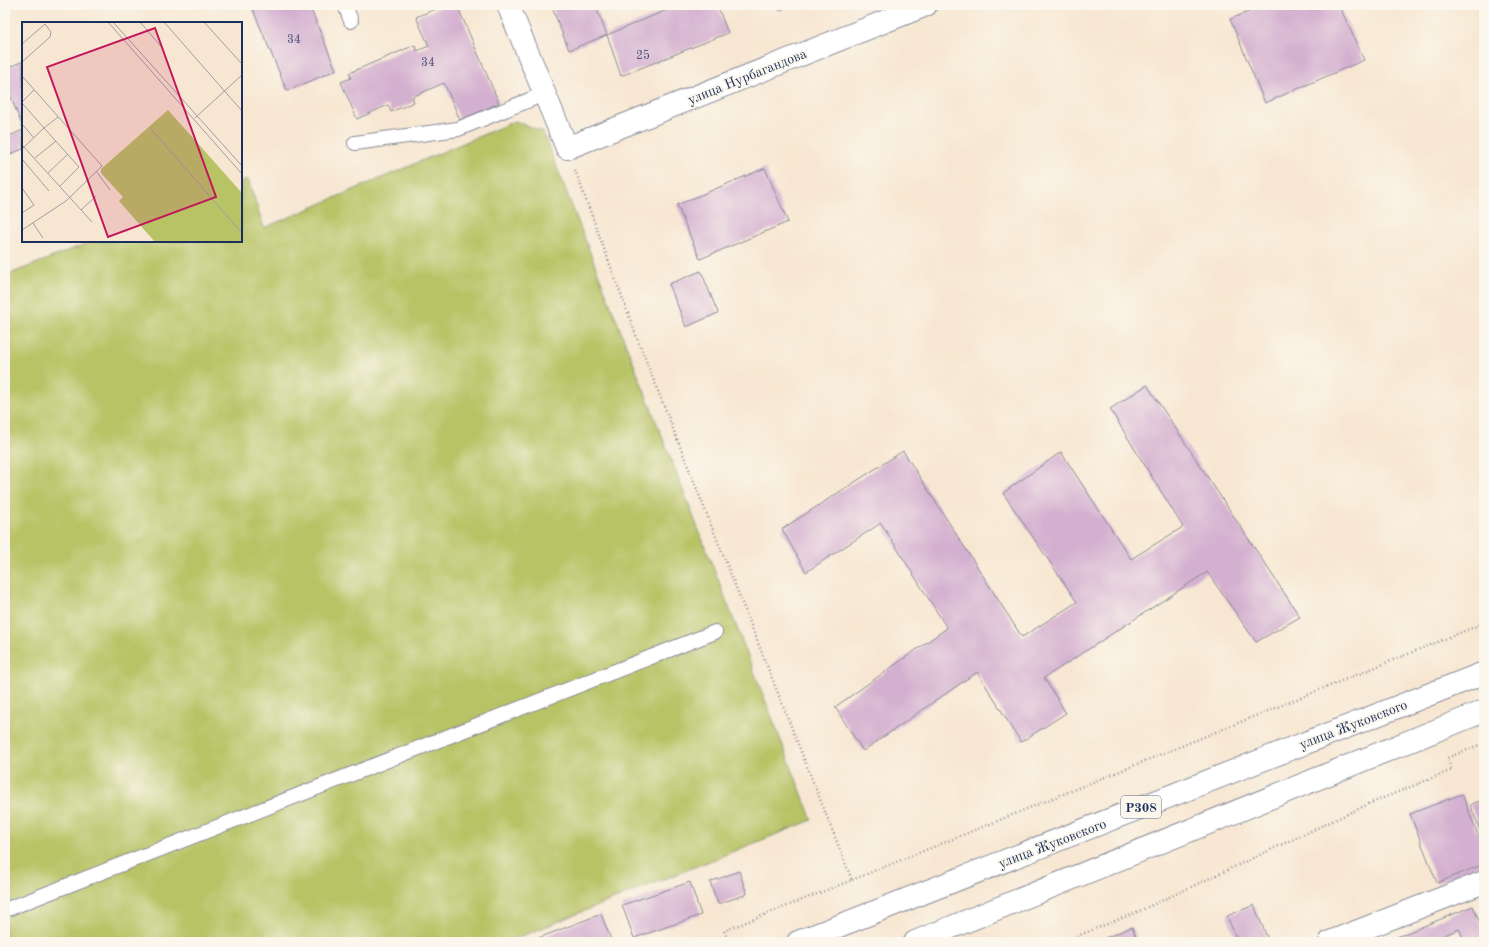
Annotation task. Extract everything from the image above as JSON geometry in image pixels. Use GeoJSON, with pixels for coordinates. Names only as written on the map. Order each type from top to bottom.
{"type":"FeatureCollection","features":[{"type":"Feature","properties":{"kind":"main road"},"geometry":{"type":"LineString","coordinates":[[508,5],[567,148]]}},
{"type":"Feature","properties":{"kind":"main road","name":"улица Нурбагандова"},"geometry":{"type":"LineString","coordinates":[[567,148],[926,5]]}},
{"type":"Feature","properties":{"kind":"main road","name":"улица Жуковского"},"geometry":{"type":"LineString","coordinates":[[798,942],[1484,673]]}},
{"type":"Feature","properties":{"kind":"main road"},"geometry":{"type":"LineString","coordinates":[[915,942],[1484,711]]}},
{"type":"Feature","properties":{"kind":"main road"},"geometry":{"type":"LineString","coordinates":[[1330,942],[1484,882]]}},
{"type":"Feature","properties":{"kind":"lane"},"geometry":{"type":"LineString","coordinates":[[345,5],[351,21]]}},
{"type":"Feature","properties":{"kind":"lane"},"geometry":{"type":"LineString","coordinates":[[355,143],[458,129],[544,94]]}},
{"type":"Feature","properties":{"kind":"lane"},"geometry":{"type":"LineString","coordinates":[[5,910],[715,632]]}},
{"type":"Feature","properties":{"kind":"path"},"geometry":{"type":"LineString","coordinates":[[567,148],[639,343],[852,880]]}},
{"type":"Feature","properties":{"kind":"path"},"geometry":{"type":"LineString","coordinates":[[729,942],[724,931],[1484,623]]}},
{"type":"Feature","properties":{"kind":"path"},"geometry":{"type":"LineString","coordinates":[[1062,942],[1135,913],[1371,803],[1452,770],[1447,758],[1484,743]]}},
{"type":"Feature","properties":{"kind":"green space"},"geometry":{"type":"Polygon","coordinates":[[[515,121],[543,132],[812,820],[507,942],[5,942],[5,276],[90,242],[242,242],[242,182],[248,179],[264,228],[515,121]]]}},
{"type":"Feature","properties":{"kind":"building"},"geometry":{"type":"Polygon","coordinates":[[[251,5],[300,5],[301,8],[309,5],[336,70],[287,91],[251,5]]]}},
{"type":"Feature","properties":{"kind":"building"},"geometry":{"type":"Polygon","coordinates":[[[446,5],[457,5],[499,103],[460,120],[444,83],[412,97],[414,102],[391,112],[388,105],[357,119],[341,82],[351,78],[349,73],[415,45],[417,51],[429,46],[416,17],[446,5]]]}},
{"type":"Feature","properties":{"kind":"building"},"geometry":{"type":"Polygon","coordinates":[[[551,5],[595,5],[607,35],[569,50],[551,5]]]}},
{"type":"Feature","properties":{"kind":"building"},"geometry":{"type":"Polygon","coordinates":[[[679,5],[717,5],[728,33],[621,76],[607,35],[679,5]]]}},
{"type":"Feature","properties":{"kind":"building"},"geometry":{"type":"Polygon","coordinates":[[[773,5],[786,5],[781,11],[773,5]]]}},
{"type":"Feature","properties":{"kind":"building"},"geometry":{"type":"Polygon","coordinates":[[[1267,5],[1339,5],[1364,60],[1265,103],[1230,19],[1267,5]]]}},
{"type":"Feature","properties":{"kind":"building"},"geometry":{"type":"Polygon","coordinates":[[[22,61],[22,125],[5,82],[5,69],[22,61]]]}},
{"type":"Feature","properties":{"kind":"building"},"geometry":{"type":"Polygon","coordinates":[[[22,130],[22,149],[5,156],[5,138],[22,130]]]}},
{"type":"Feature","properties":{"kind":"building"},"geometry":{"type":"Polygon","coordinates":[[[765,168],[788,222],[700,259],[677,205],[765,168]]]}},
{"type":"Feature","properties":{"kind":"building"},"geometry":{"type":"Polygon","coordinates":[[[701,271],[718,313],[686,327],[669,284],[701,271]]]}},
{"type":"Feature","properties":{"kind":"building"},"geometry":{"type":"Polygon","coordinates":[[[1147,385],[1300,617],[1256,642],[1207,572],[1044,678],[1066,713],[1021,742],[977,672],[863,751],[835,707],[947,628],[881,523],[806,572],[782,529],[903,451],[1022,637],[1077,602],[1003,493],[1061,452],[1131,559],[1183,527],[1110,409],[1147,385]]]}},
{"type":"Feature","properties":{"kind":"building"},"geometry":{"type":"Polygon","coordinates":[[[1462,794],[1484,850],[1484,864],[1437,883],[1410,814],[1462,794]]]}},
{"type":"Feature","properties":{"kind":"building"},"geometry":{"type":"Polygon","coordinates":[[[1484,799],[1484,839],[1470,805],[1484,799]]]}},
{"type":"Feature","properties":{"kind":"building"},"geometry":{"type":"Polygon","coordinates":[[[739,871],[747,894],[718,904],[710,882],[739,871]]]}},
{"type":"Feature","properties":{"kind":"building"},"geometry":{"type":"Polygon","coordinates":[[[690,882],[701,915],[634,938],[622,905],[690,882]]]}},
{"type":"Feature","properties":{"kind":"building"},"geometry":{"type":"Polygon","coordinates":[[[1254,905],[1269,942],[1238,942],[1227,916],[1254,905]]]}},
{"type":"Feature","properties":{"kind":"building"},"geometry":{"type":"Polygon","coordinates":[[[1473,906],[1484,933],[1484,942],[1465,942],[1459,929],[1428,942],[1399,942],[1397,937],[1473,906]]]}},
{"type":"Feature","properties":{"kind":"building"},"geometry":{"type":"Polygon","coordinates":[[[601,914],[612,942],[528,942],[601,914]]]}},
{"type":"Feature","properties":{"kind":"building"},"geometry":{"type":"Polygon","coordinates":[[[1132,927],[1138,942],[1095,942],[1132,927]]]}}]}
